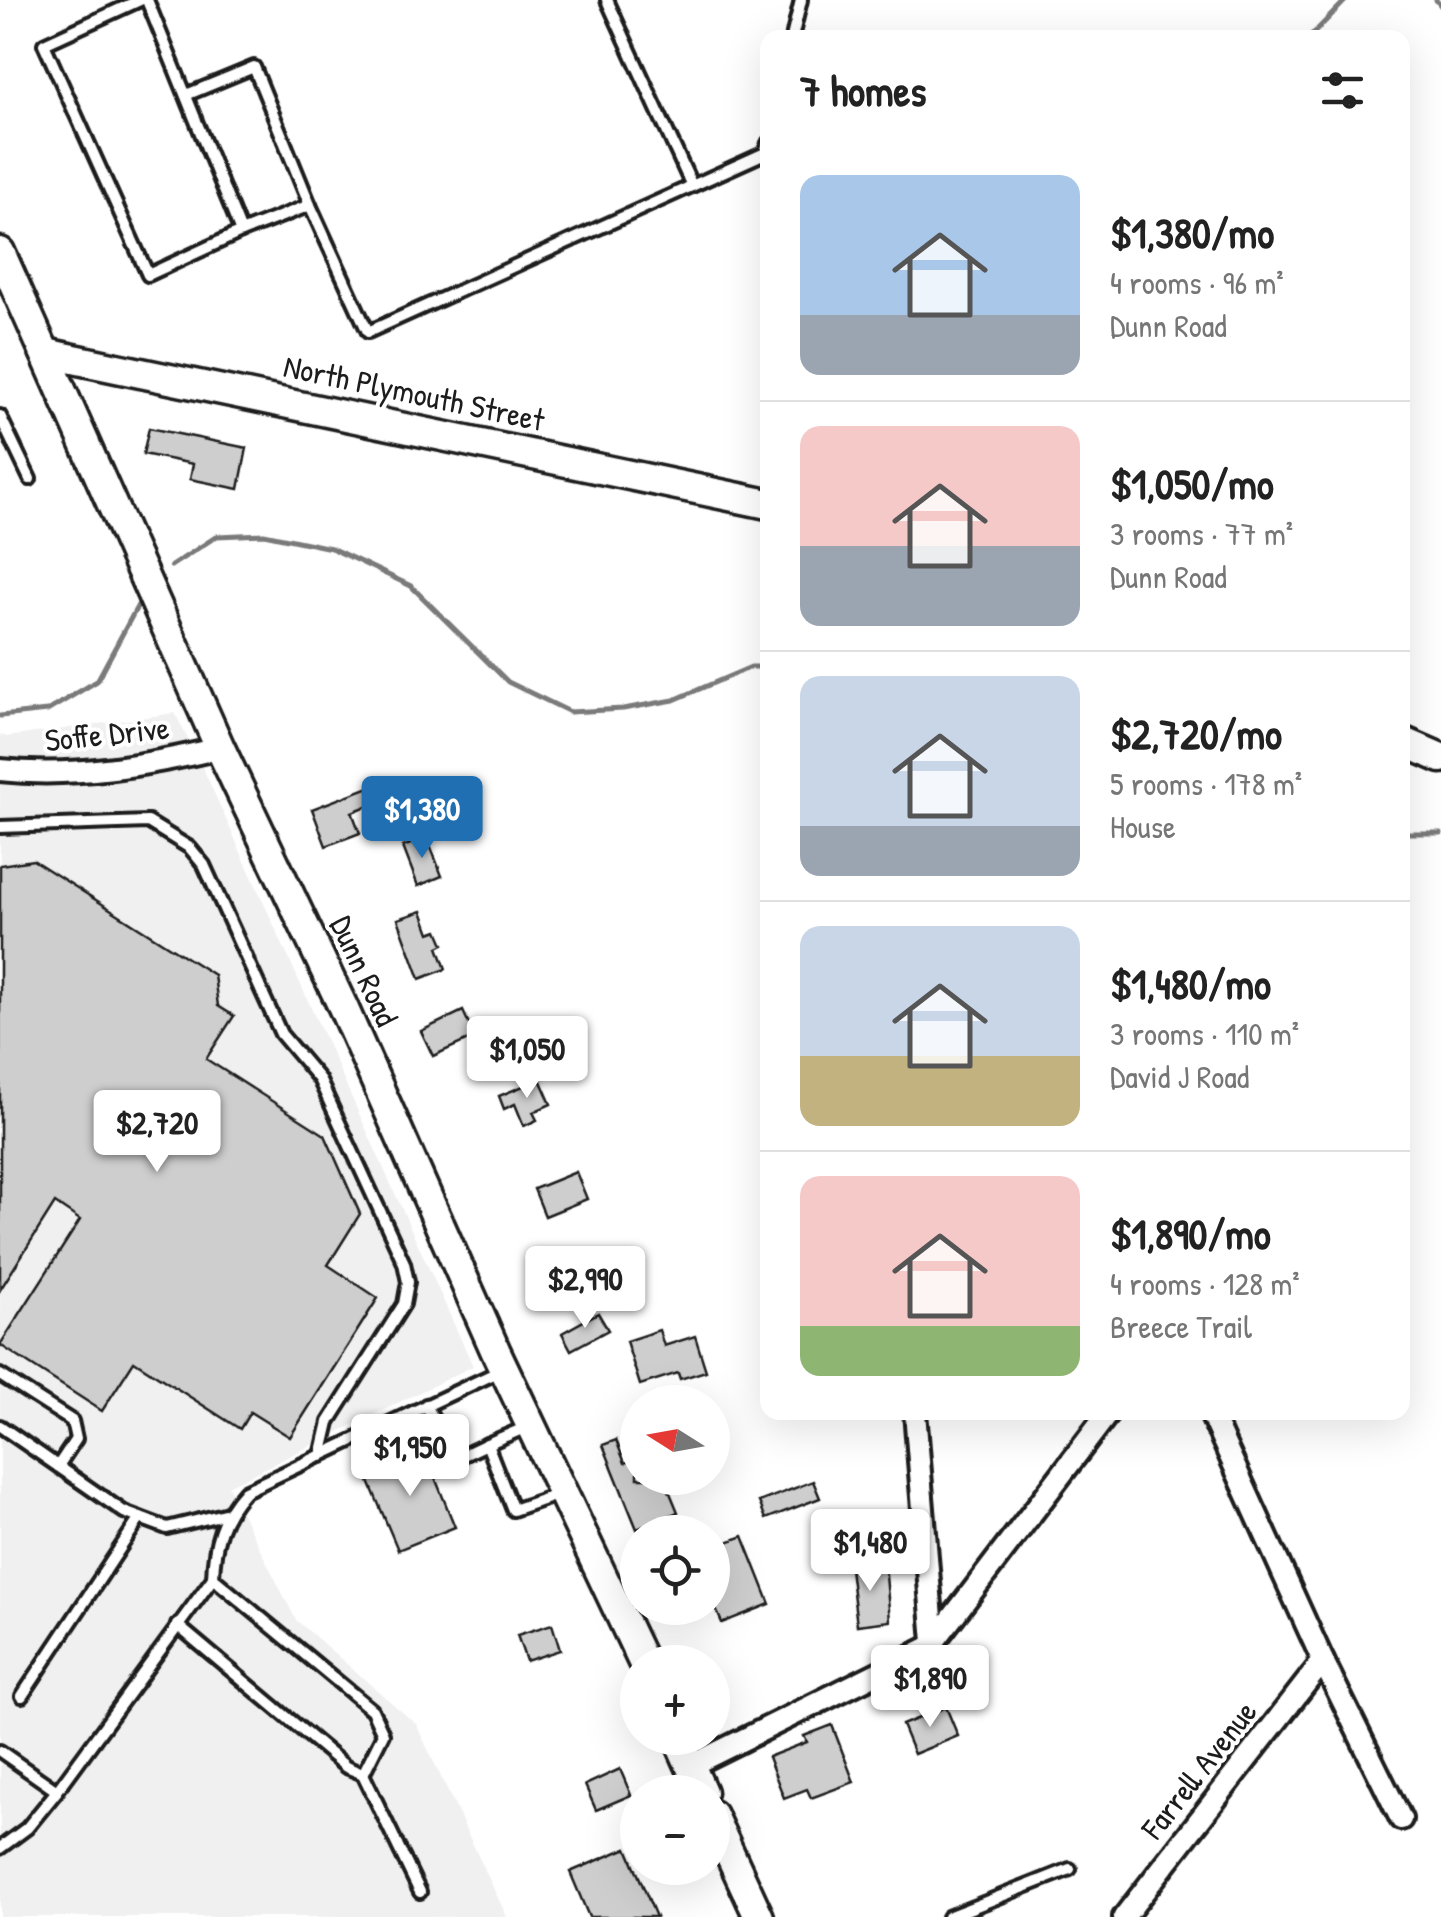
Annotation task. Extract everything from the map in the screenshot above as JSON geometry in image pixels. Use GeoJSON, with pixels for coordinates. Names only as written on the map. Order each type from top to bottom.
{"type":"FeatureCollection","features":[{"type":"Feature","properties":{"kind":"main road","name":"Dunn Road"},"geometry":{"type":"LineString","coordinates":[[0,252],[220,748],[635,1645]]}},
{"type":"Feature","properties":{"kind":"main road","name":"North Plymouth Street"},"geometry":{"type":"LineString","coordinates":[[45,353],[760,502]]}},
{"type":"Feature","properties":{"kind":"main road"},"geometry":{"type":"LineString","coordinates":[[1410,744],[1441,758]]}},
{"type":"Feature","properties":{"kind":"main road"},"geometry":{"type":"LineString","coordinates":[[685,1755],[694,1775]]}},
{"type":"Feature","properties":{"kind":"main road"},"geometry":{"type":"LineString","coordinates":[[730,1854],[759,1917]]}},
{"type":"Feature","properties":{"kind":"street","name":"Soffe Drive"},"geometry":{"type":"LineString","coordinates":[[0,770],[98,770],[166,761],[220,748]]}},
{"type":"Feature","properties":{"kind":"street"},"geometry":{"type":"LineString","coordinates":[[916,1420],[934,1642]]}},
{"type":"Feature","properties":{"kind":"street"},"geometry":{"type":"LineString","coordinates":[[690,1766],[934,1642],[1103,1420]]}},
{"type":"Feature","properties":{"kind":"street"},"geometry":{"type":"LineString","coordinates":[[1214,1420],[1323,1661],[1402,1819]]}},
{"type":"Feature","properties":{"kind":"street","name":"Farrell Avenue"},"geometry":{"type":"LineString","coordinates":[[1124,1917],[1323,1661]]}},
{"type":"Feature","properties":{"kind":"lane"},"geometry":{"type":"LineString","coordinates":[[241,232],[143,0],[44,44],[148,275],[310,205]]}},
{"type":"Feature","properties":{"kind":"lane"},"geometry":{"type":"LineString","coordinates":[[607,0],[692,186]]}},
{"type":"Feature","properties":{"kind":"lane"},"geometry":{"type":"LineString","coordinates":[[794,30],[801,0]]}},
{"type":"Feature","properties":{"kind":"lane"},"geometry":{"type":"LineString","coordinates":[[186,95],[254,66],[310,205],[368,332],[760,155]]}},
{"type":"Feature","properties":{"kind":"lane"},"geometry":{"type":"LineString","coordinates":[[0,416],[30,479]]}},
{"type":"Feature","properties":{"kind":"lane"},"geometry":{"type":"LineString","coordinates":[[0,770],[0,785]]}},
{"type":"Feature","properties":{"kind":"lane"},"geometry":{"type":"LineString","coordinates":[[0,827],[140,821],[190,848],[204,865],[281,1034],[319,1079],[404,1264],[408,1282],[404,1304],[329,1422],[321,1456]]}},
{"type":"Feature","properties":{"kind":"lane"},"geometry":{"type":"LineString","coordinates":[[0,1848],[28,1828],[214,1578],[214,1558],[224,1514],[245,1492],[504,1369]]}},
{"type":"Feature","properties":{"kind":"lane"},"geometry":{"type":"LineString","coordinates":[[0,1375],[72,1421],[76,1439],[58,1466]]}},
{"type":"Feature","properties":{"kind":"lane"},"geometry":{"type":"LineString","coordinates":[[426,1406],[455,1459],[531,1426]]}},
{"type":"Feature","properties":{"kind":"lane"},"geometry":{"type":"LineString","coordinates":[[1,1428],[124,1512],[167,1528],[224,1514]]}},
{"type":"Feature","properties":{"kind":"lane"},"geometry":{"type":"LineString","coordinates":[[487,1444],[513,1510],[562,1493]]}},
{"type":"Feature","properties":{"kind":"lane"},"geometry":{"type":"LineString","coordinates":[[22,1696],[140,1518]]}},
{"type":"Feature","properties":{"kind":"lane"},"geometry":{"type":"LineString","coordinates":[[214,1578],[372,1710],[383,1734],[362,1774]]}},
{"type":"Feature","properties":{"kind":"lane"},"geometry":{"type":"LineString","coordinates":[[178,1626],[346,1767],[362,1774],[420,1892]]}},
{"type":"Feature","properties":{"kind":"lane"},"geometry":{"type":"LineString","coordinates":[[0,1751],[57,1791]]}},
{"type":"Feature","properties":{"kind":"lane"},"geometry":{"type":"LineString","coordinates":[[948,1917],[1070,1869]]}},
{"type":"Feature","properties":{"kind":"shaded area"},"geometry":{"type":"Polygon","coordinates":[[[175,713],[473,1366],[228,1486],[296,1620],[416,1724],[507,1917],[0,1917],[0,735],[175,713]]]}},
{"type":"Feature","properties":{"kind":"building"},"geometry":{"type":"Polygon","coordinates":[[[149,428],[247,448],[239,489],[190,479],[193,464],[143,454],[149,428]]]}},
{"type":"Feature","properties":{"kind":"building"},"geometry":{"type":"Polygon","coordinates":[[[369,787],[375,803],[352,812],[360,833],[326,846],[312,809],[369,787]]]}},
{"type":"Feature","properties":{"kind":"building"},"geometry":{"type":"Polygon","coordinates":[[[427,837],[442,876],[418,886],[403,847],[427,837]]]}},
{"type":"Feature","properties":{"kind":"building"},"geometry":{"type":"Polygon","coordinates":[[[33,860],[214,975],[218,1006],[234,1016],[206,1059],[325,1135],[360,1214],[328,1265],[378,1298],[290,1437],[250,1412],[240,1429],[134,1361],[102,1411],[0,1345],[80,1220],[55,1203],[0,1290],[0,865],[33,860]]]}},
{"type":"Feature","properties":{"kind":"building"},"geometry":{"type":"Polygon","coordinates":[[[422,911],[430,933],[438,930],[444,944],[438,947],[446,969],[420,979],[398,919],[422,911]]]}},
{"type":"Feature","properties":{"kind":"building"},"geometry":{"type":"Polygon","coordinates":[[[463,1011],[475,1037],[433,1056],[421,1031],[463,1011]]]}},
{"type":"Feature","properties":{"kind":"building"},"geometry":{"type":"Polygon","coordinates":[[[540,1079],[551,1104],[533,1112],[537,1120],[524,1126],[515,1104],[504,1109],[499,1096],[540,1079]]]}},
{"type":"Feature","properties":{"kind":"building"},"geometry":{"type":"Polygon","coordinates":[[[576,1172],[587,1199],[545,1216],[534,1189],[576,1172]]]}},
{"type":"Feature","properties":{"kind":"building"},"geometry":{"type":"Polygon","coordinates":[[[598,1313],[608,1330],[571,1350],[562,1333],[598,1313]]]}},
{"type":"Feature","properties":{"kind":"building"},"geometry":{"type":"Polygon","coordinates":[[[659,1330],[664,1346],[695,1336],[706,1371],[680,1379],[678,1373],[640,1385],[626,1341],[659,1330]]]}},
{"type":"Feature","properties":{"kind":"building"},"geometry":{"type":"Polygon","coordinates":[[[616,1440],[620,1450],[620,1487],[603,1445],[616,1440]]]}},
{"type":"Feature","properties":{"kind":"building"},"geometry":{"type":"Polygon","coordinates":[[[423,1448],[455,1527],[398,1550],[365,1472],[423,1448]]]}},
{"type":"Feature","properties":{"kind":"building"},"geometry":{"type":"Polygon","coordinates":[[[813,1481],[820,1498],[766,1519],[759,1502],[813,1481]]]}},
{"type":"Feature","properties":{"kind":"building"},"geometry":{"type":"Polygon","coordinates":[[[623,1495],[671,1495],[678,1512],[671,1515],[631,1515],[623,1495]]]}},
{"type":"Feature","properties":{"kind":"building"},"geometry":{"type":"Polygon","coordinates":[[[743,1536],[770,1604],[730,1620],[730,1541],[743,1536]]]}},
{"type":"Feature","properties":{"kind":"building"},"geometry":{"type":"Polygon","coordinates":[[[885,1564],[890,1621],[857,1625],[850,1568],[885,1564]]]}},
{"type":"Feature","properties":{"kind":"building"},"geometry":{"type":"Polygon","coordinates":[[[552,1624],[560,1650],[526,1661],[517,1635],[552,1624]]]}},
{"type":"Feature","properties":{"kind":"building"},"geometry":{"type":"Polygon","coordinates":[[[946,1707],[958,1736],[914,1754],[902,1725],[946,1707]]]}},
{"type":"Feature","properties":{"kind":"building"},"geometry":{"type":"Polygon","coordinates":[[[832,1725],[854,1782],[811,1798],[807,1789],[784,1798],[768,1757],[807,1742],[804,1736],[832,1725]]]}},
{"type":"Feature","properties":{"kind":"building"},"geometry":{"type":"Polygon","coordinates":[[[620,1769],[623,1775],[620,1800],[596,1810],[585,1785],[620,1769]]]}},
{"type":"Feature","properties":{"kind":"building"},"geometry":{"type":"Polygon","coordinates":[[[620,1851],[620,1885],[643,1885],[656,1917],[589,1917],[570,1872],[620,1851]]]}},
{"type":"Feature","properties":{"kind":"waterway"},"geometry":{"type":"LineString","coordinates":[[1317,30],[1346,0]]}},
{"type":"Feature","properties":{"kind":"waterway"},"geometry":{"type":"LineString","coordinates":[[1436,0],[1441,6]]}},
{"type":"Feature","properties":{"kind":"waterway"},"geometry":{"type":"LineString","coordinates":[[171,566],[217,536],[264,534],[331,548],[411,586],[508,682],[570,712],[623,709],[674,700],[751,667],[760,667]]}},
{"type":"Feature","properties":{"kind":"waterway"},"geometry":{"type":"LineString","coordinates":[[0,716],[47,711],[97,681],[138,605]]}},
{"type":"Feature","properties":{"kind":"waterway"},"geometry":{"type":"LineString","coordinates":[[1410,833],[1441,833]]}}]}
